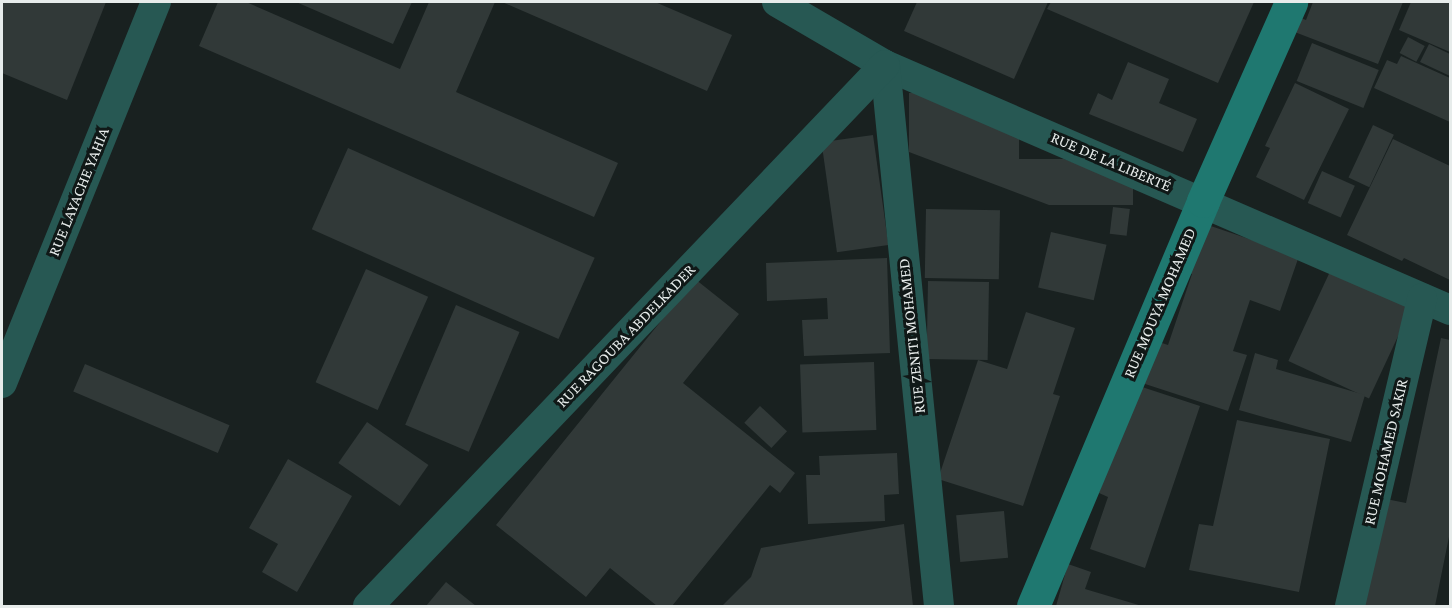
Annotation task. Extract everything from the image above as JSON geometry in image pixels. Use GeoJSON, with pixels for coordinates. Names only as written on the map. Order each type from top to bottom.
{"type":"FeatureCollection","features":[{"type":"Feature","properties":{"kind":"street","name":"RUE LAYACHE YAHIA"},"geometry":{"type":"LineString","coordinates":[[2,383],[156,2]]}},
{"type":"Feature","properties":{"kind":"street","name":"RUE DE LA LIBERTÉ"},"geometry":{"type":"LineString","coordinates":[[777,2],[885,65],[1450,310]]}},
{"type":"Feature","properties":{"kind":"street","name":"RUE MOUYA MOHAMED"},"geometry":{"type":"LineString","coordinates":[[1033,606],[1203,201],[1291,2]]}},
{"type":"Feature","properties":{"kind":"street","name":"RUE RAGOUBA ABDELKADER"},"geometry":{"type":"LineString","coordinates":[[368,606],[885,65]]}},
{"type":"Feature","properties":{"kind":"street","name":"RUE ZENITI MOHAMED"},"geometry":{"type":"LineString","coordinates":[[885,65],[939,606]]}},
{"type":"Feature","properties":{"kind":"street","name":"RUE MOHAMED SAKIR"},"geometry":{"type":"LineString","coordinates":[[1350,606],[1422,298]]}},
{"type":"Feature","properties":{"kind":"building"},"geometry":{"type":"Polygon","coordinates":[[[2,2],[106,2],[67,100],[2,73],[2,2]]]}},
{"type":"Feature","properties":{"kind":"building"},"geometry":{"type":"Polygon","coordinates":[[[218,2],[246,2],[400,69],[429,2],[495,2],[456,92],[618,163],[594,217],[199,46],[218,2]]]}},
{"type":"Feature","properties":{"kind":"building"},"geometry":{"type":"Polygon","coordinates":[[[296,2],[412,2],[393,44],[296,2]]]}},
{"type":"Feature","properties":{"kind":"building"},"geometry":{"type":"Polygon","coordinates":[[[502,2],[655,2],[732,35],[707,91],[502,2]]]}},
{"type":"Feature","properties":{"kind":"building"},"geometry":{"type":"Polygon","coordinates":[[[917,2],[1048,2],[1014,79],[904,31],[917,2]]]}},
{"type":"Feature","properties":{"kind":"building"},"geometry":{"type":"Polygon","coordinates":[[[1051,2],[1254,2],[1218,83],[1047,9],[1051,2]]]}},
{"type":"Feature","properties":{"kind":"building"},"geometry":{"type":"Polygon","coordinates":[[[1313,2],[1403,2],[1378,64],[1292,31],[1298,17],[1306,20],[1313,2]]]}},
{"type":"Feature","properties":{"kind":"building"},"geometry":{"type":"Polygon","coordinates":[[[1411,2],[1450,2],[1450,52],[1399,30],[1411,2]]]}},
{"type":"Feature","properties":{"kind":"building"},"geometry":{"type":"Polygon","coordinates":[[[1408,37],[1425,46],[1416,62],[1400,53],[1408,37]]]}},
{"type":"Feature","properties":{"kind":"building"},"geometry":{"type":"Polygon","coordinates":[[[1312,43],[1379,70],[1363,108],[1297,81],[1312,43]]]}},
{"type":"Feature","properties":{"kind":"building"},"geometry":{"type":"Polygon","coordinates":[[[1429,44],[1450,54],[1450,76],[1420,62],[1429,44]]]}},
{"type":"Feature","properties":{"kind":"building"},"geometry":{"type":"Polygon","coordinates":[[[1401,56],[1450,78],[1450,122],[1374,88],[1387,60],[1397,64],[1401,56]]]}},
{"type":"Feature","properties":{"kind":"building"},"geometry":{"type":"Polygon","coordinates":[[[1128,62],[1169,79],[1159,103],[1197,119],[1183,152],[1089,114],[1098,93],[1112,100],[1128,62]]]}},
{"type":"Feature","properties":{"kind":"building"},"geometry":{"type":"Polygon","coordinates":[[[1295,83],[1349,109],[1304,200],[1256,177],[1270,148],[1265,146],[1295,83]]]}},
{"type":"Feature","properties":{"kind":"building"},"geometry":{"type":"Polygon","coordinates":[[[909,93],[929,93],[1019,126],[1019,159],[1064,159],[1133,185],[1133,205],[1049,205],[909,152],[909,93]]]}},
{"type":"Feature","properties":{"kind":"building"},"geometry":{"type":"Polygon","coordinates":[[[1373,125],[1394,135],[1369,187],[1348,178],[1373,125]]]}},
{"type":"Feature","properties":{"kind":"building"},"geometry":{"type":"Polygon","coordinates":[[[873,135],[888,245],[837,252],[822,142],[873,135]]]}},
{"type":"Feature","properties":{"kind":"building"},"geometry":{"type":"Polygon","coordinates":[[[1393,139],[1450,166],[1450,280],[1404,258],[1402,261],[1347,235],[1393,139]]]}},
{"type":"Feature","properties":{"kind":"building"},"geometry":{"type":"Polygon","coordinates":[[[348,148],[595,258],[558,339],[312,229],[348,148]]]}},
{"type":"Feature","properties":{"kind":"building"},"geometry":{"type":"Polygon","coordinates":[[[1322,171],[1355,186],[1341,218],[1308,203],[1322,171]]]}},
{"type":"Feature","properties":{"kind":"building"},"geometry":{"type":"Polygon","coordinates":[[[1113,207],[1130,209],[1127,236],[1110,234],[1113,207]]]}},
{"type":"Feature","properties":{"kind":"building"},"geometry":{"type":"Polygon","coordinates":[[[926,209],[1000,210],[999,279],[925,278],[926,209]]]}},
{"type":"Feature","properties":{"kind":"building"},"geometry":{"type":"Polygon","coordinates":[[[1196,221],[1299,256],[1280,311],[1250,300],[1233,351],[1247,355],[1228,411],[1139,382],[1153,340],[1168,345],[1192,274],[1179,270],[1196,221]]]}},
{"type":"Feature","properties":{"kind":"building"},"geometry":{"type":"Polygon","coordinates":[[[1051,232],[1107,245],[1094,300],[1038,288],[1051,232]]]}},
{"type":"Feature","properties":{"kind":"building"},"geometry":{"type":"Polygon","coordinates":[[[887,258],[890,353],[804,356],[802,320],[828,319],[827,298],[767,301],[766,263],[887,258]]]}},
{"type":"Feature","properties":{"kind":"building"},"geometry":{"type":"Polygon","coordinates":[[[1334,263],[1415,301],[1369,398],[1288,361],[1334,263]]]}},
{"type":"Feature","properties":{"kind":"building"},"geometry":{"type":"Polygon","coordinates":[[[366,269],[428,297],[378,410],[316,382],[366,269]]]}},
{"type":"Feature","properties":{"kind":"building"},"geometry":{"type":"Polygon","coordinates":[[[695,279],[739,314],[683,383],[795,473],[780,493],[770,485],[672,606],[657,606],[610,568],[586,597],[496,525],[695,279]]]}},
{"type":"Feature","properties":{"kind":"building"},"geometry":{"type":"Polygon","coordinates":[[[928,281],[989,282],[988,360],[927,359],[928,281]]]}},
{"type":"Feature","properties":{"kind":"building"},"geometry":{"type":"Polygon","coordinates":[[[456,305],[520,332],[469,452],[405,425],[456,305]]]}},
{"type":"Feature","properties":{"kind":"building"},"geometry":{"type":"Polygon","coordinates":[[[1026,312],[1075,328],[1053,394],[1060,396],[1023,506],[938,479],[978,360],[1007,369],[1026,312]]]}},
{"type":"Feature","properties":{"kind":"building"},"geometry":{"type":"Polygon","coordinates":[[[1441,338],[1450,340],[1450,532],[1435,606],[1363,606],[1386,499],[1406,503],[1441,338]]]}},
{"type":"Feature","properties":{"kind":"building"},"geometry":{"type":"Polygon","coordinates":[[[1255,353],[1278,360],[1276,369],[1365,395],[1351,442],[1239,410],[1255,353]]]}},
{"type":"Feature","properties":{"kind":"building"},"geometry":{"type":"Polygon","coordinates":[[[874,362],[876,430],[802,433],[800,365],[874,362]]]}},
{"type":"Feature","properties":{"kind":"building"},"geometry":{"type":"Polygon","coordinates":[[[85,364],[230,425],[218,453],[73,392],[85,364]]]}},
{"type":"Feature","properties":{"kind":"building"},"geometry":{"type":"Polygon","coordinates":[[[1136,385],[1200,406],[1145,568],[1090,549],[1108,497],[1099,493],[1136,385]]]}},
{"type":"Feature","properties":{"kind":"building"},"geometry":{"type":"Polygon","coordinates":[[[760,406],[787,431],[771,448],[744,423],[760,406]]]}},
{"type":"Feature","properties":{"kind":"building"},"geometry":{"type":"Polygon","coordinates":[[[1237,420],[1330,439],[1299,592],[1189,570],[1199,524],[1213,526],[1237,420]]]}},
{"type":"Feature","properties":{"kind":"building"},"geometry":{"type":"Polygon","coordinates":[[[367,422],[428,465],[400,506],[338,463],[367,422]]]}},
{"type":"Feature","properties":{"kind":"building"},"geometry":{"type":"Polygon","coordinates":[[[897,453],[899,494],[884,495],[885,521],[808,524],[806,475],[820,475],[819,456],[897,453]]]}},
{"type":"Feature","properties":{"kind":"building"},"geometry":{"type":"Polygon","coordinates":[[[288,459],[352,496],[297,592],[262,572],[278,544],[249,528],[288,459]]]}},
{"type":"Feature","properties":{"kind":"building"},"geometry":{"type":"Polygon","coordinates":[[[1004,511],[1008,558],[960,562],[956,515],[1004,511]]]}},
{"type":"Feature","properties":{"kind":"building"},"geometry":{"type":"Polygon","coordinates":[[[904,524],[913,606],[722,606],[751,577],[761,548],[904,524]]]}},
{"type":"Feature","properties":{"kind":"building"},"geometry":{"type":"Polygon","coordinates":[[[1068,564],[1091,572],[1085,589],[1142,606],[1056,606],[1068,564]]]}},
{"type":"Feature","properties":{"kind":"building"},"geometry":{"type":"Polygon","coordinates":[[[446,582],[476,606],[426,606],[446,582]]]}}]}
